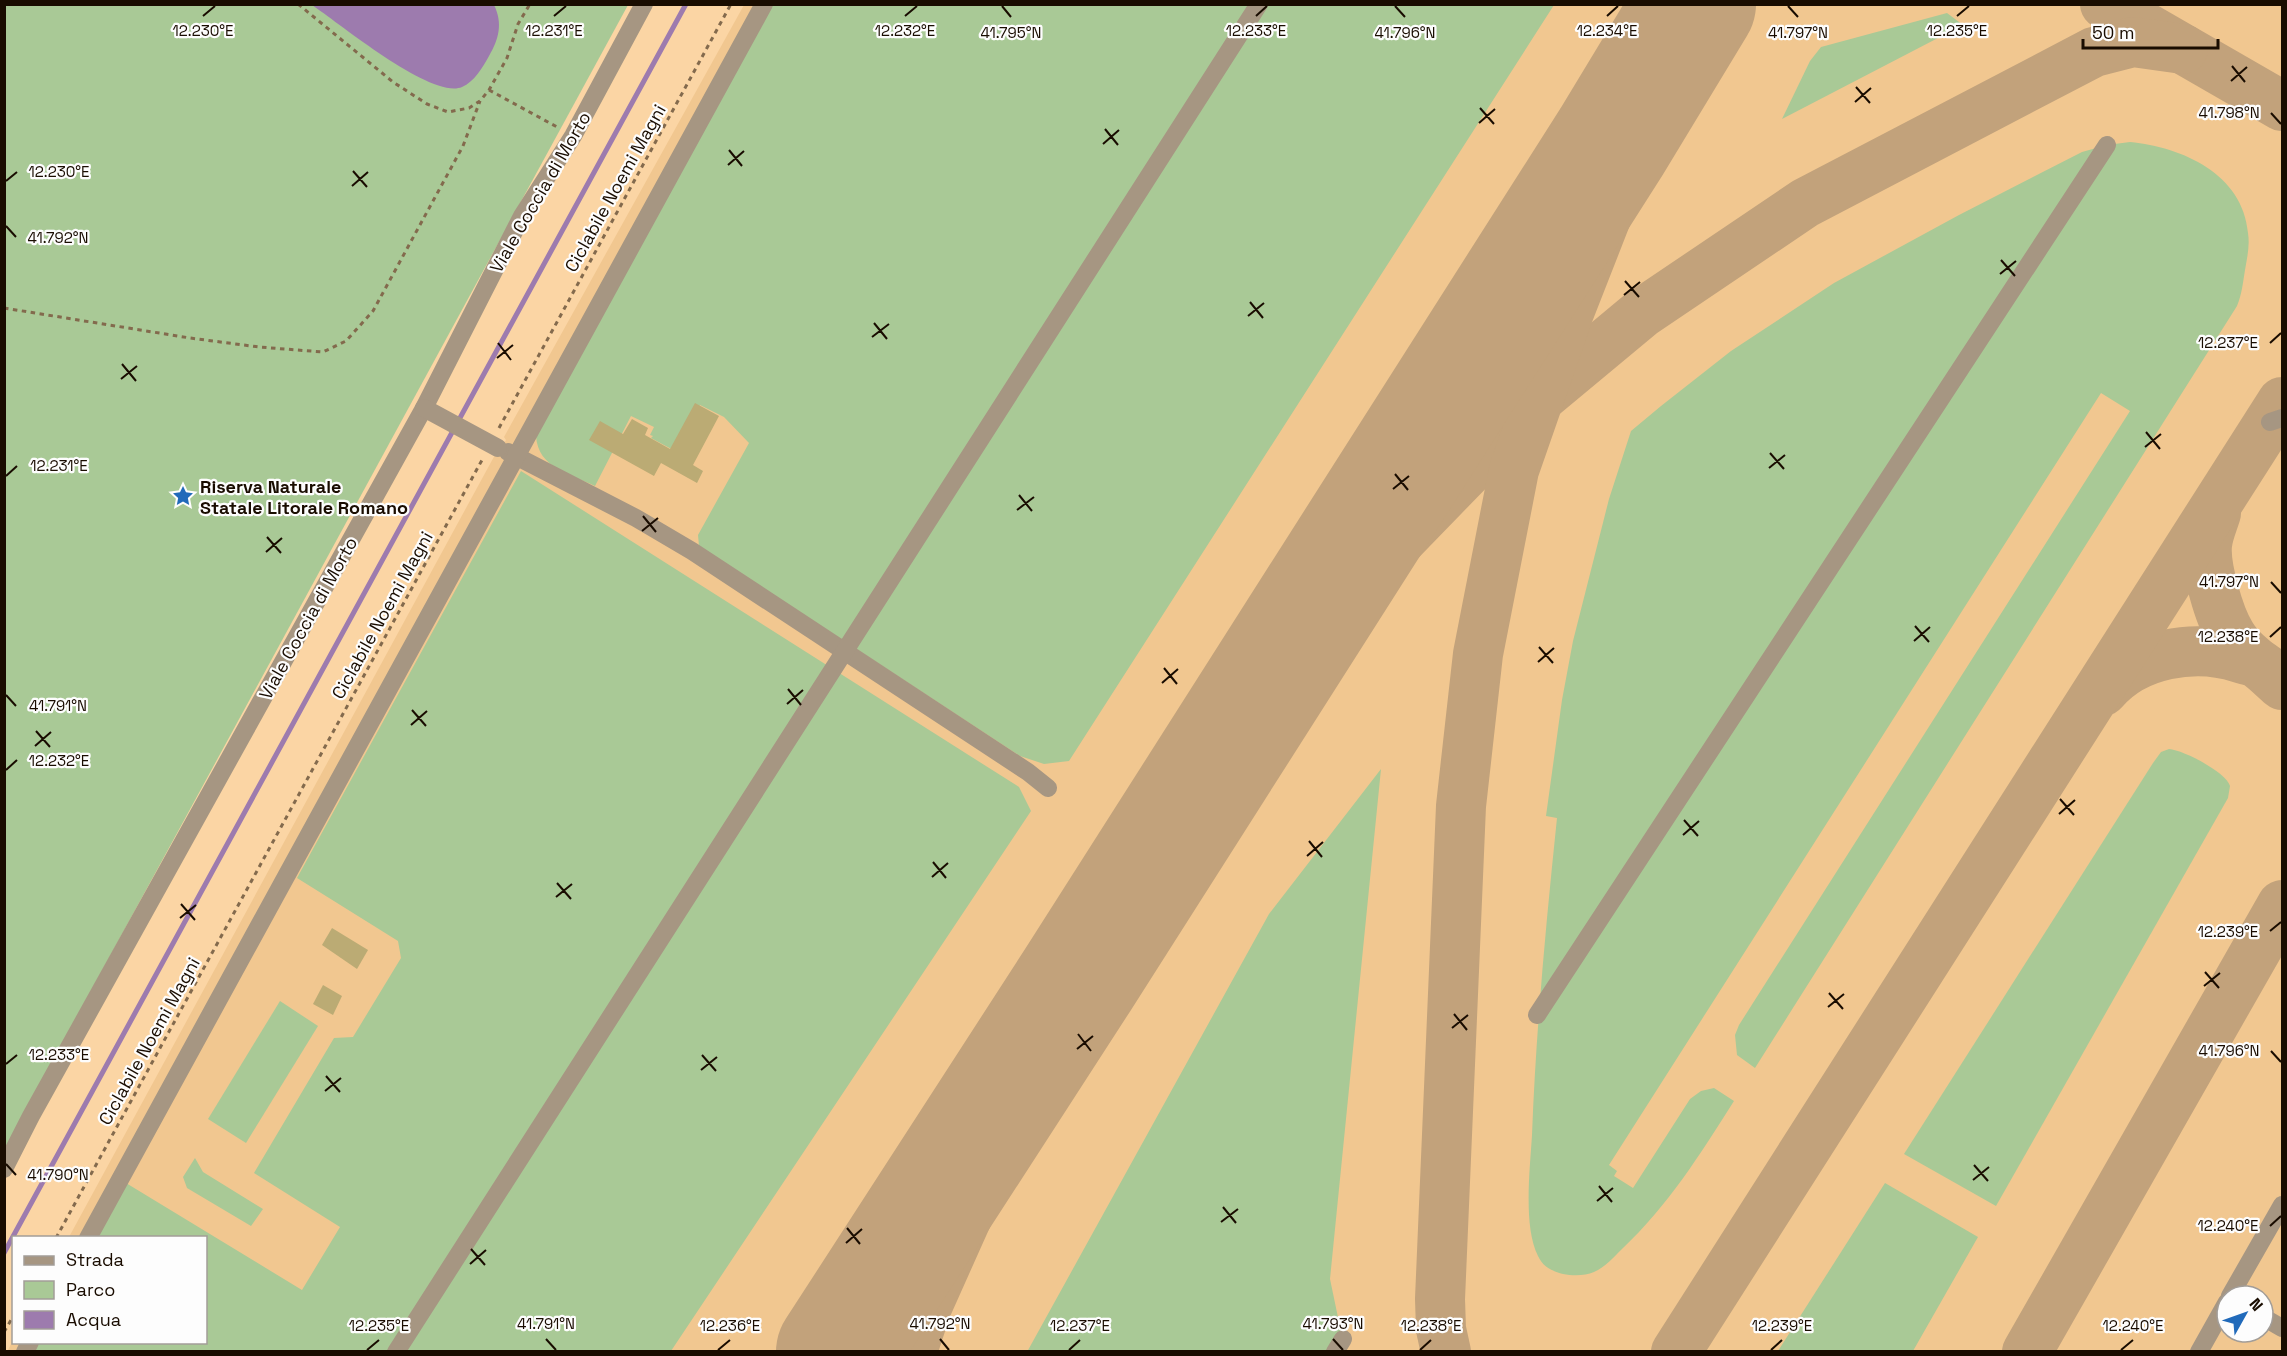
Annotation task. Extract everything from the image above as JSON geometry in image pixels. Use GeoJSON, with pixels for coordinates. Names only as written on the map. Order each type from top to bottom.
{"type":"FeatureCollection","features":[{"type":"Feature","properties":{"kind":"street","name":"Viale Coccia di Morto"},"geometry":{"type":"LineString","coordinates":[[4,1169],[31,1116],[424,408],[522,216],[573,136],[644,4]]}},
{"type":"Feature","properties":{"kind":"street"},"geometry":{"type":"LineString","coordinates":[[88,1236],[764,4]]}},
{"type":"Feature","properties":{"kind":"street"},"geometry":{"type":"LineString","coordinates":[[396,1352],[1260,4]]}},
{"type":"Feature","properties":{"kind":"street"},"geometry":{"type":"LineString","coordinates":[[1538,1015],[2107,144]]}},
{"type":"Feature","properties":{"kind":"street"},"geometry":{"type":"LineString","coordinates":[[424,408],[518,455],[636,518],[692,551],[1028,772],[1048,788]]}},
{"type":"Feature","properties":{"kind":"street"},"geometry":{"type":"LineString","coordinates":[[2237,1284],[2283,1205]]}},
{"type":"Feature","properties":{"kind":"street"},"geometry":{"type":"LineString","coordinates":[[2199,1352],[2215,1323]]}},
{"type":"Feature","properties":{"kind":"path"},"geometry":{"type":"LineString","coordinates":[[298,4],[393,82],[428,104],[448,112],[470,108],[489,90],[507,58],[518,24],[530,4]]}},
{"type":"Feature","properties":{"kind":"path","name":"Ciclabile Noemi Magni"},"geometry":{"type":"LineString","coordinates":[[57,1236],[494,444],[731,4]]}},
{"type":"Feature","properties":{"kind":"path"},"geometry":{"type":"LineString","coordinates":[[489,90],[573,136]]}},
{"type":"Feature","properties":{"kind":"path"},"geometry":{"type":"LineString","coordinates":[[4,308],[190,338],[323,352],[346,341],[373,311],[463,146],[480,101]]}},
{"type":"Feature","properties":{"kind":"path"},"geometry":{"type":"LineString","coordinates":[[4,1332],[12,1318]]}},
{"type":"Feature","properties":{"kind":"shaded area"},"geometry":{"type":"Polygon","coordinates":[[[744,5],[2282,5],[2282,1351],[7,1352],[12,1342],[12,1344],[207,1344],[207,1236],[70,1236],[496,453],[506,440],[504,437],[744,5]]]}},
{"type":"Feature","properties":{"kind":"green space","name":"Riserva Naturale Statale Litorale Romano"},"geometry":{"type":"Polygon","coordinates":[[[4,5],[628,5],[5,1149],[4,1149],[4,5]]]}},
{"type":"Feature","properties":{"kind":"green space"},"geometry":{"type":"Polygon","coordinates":[[[769,5],[1554,5],[1069,761],[1044,764],[1020,756],[699,546],[698,535],[749,443],[724,417],[700,405],[675,451],[651,438],[654,427],[631,416],[595,486],[549,463],[538,447],[536,436],[769,5]]]}},
{"type":"Feature","properties":{"kind":"green space"},"geometry":{"type":"Polygon","coordinates":[[[1947,13],[1963,25],[1782,119],[1810,61],[1821,47],[1947,13]]]}},
{"type":"Feature","properties":{"kind":"green space"},"geometry":{"type":"Polygon","coordinates":[[[2130,142],[2170,150],[2189,157],[2207,167],[2235,195],[2244,212],[2249,243],[2237,306],[1755,1068],[1737,1055],[1735,1035],[1739,1025],[2130,411],[2101,393],[1609,1165],[1617,1171],[1614,1176],[1633,1188],[1690,1099],[1701,1091],[1714,1088],[1734,1101],[1669,1197],[1609,1262],[1594,1272],[1583,1275],[1567,1275],[1552,1270],[1540,1260],[1533,1244],[1529,1213],[1539,1016],[1557,818],[1546,816],[1562,700],[1573,641],[1609,499],[1631,431],[1731,351],[1834,283],[2082,152],[2130,142]]]}},
{"type":"Feature","properties":{"kind":"green space"},"geometry":{"type":"Polygon","coordinates":[[[521,471],[1019,787],[1031,811],[671,1351],[34,1352],[38,1344],[207,1344],[207,1236],[97,1236],[126,1183],[302,1290],[340,1227],[254,1173],[334,1038],[353,1037],[401,958],[398,941],[297,878],[521,471]]]}},
{"type":"Feature","properties":{"kind":"green space"},"geometry":{"type":"Polygon","coordinates":[[[2169,749],[2193,757],[2221,774],[2230,786],[2228,798],[1996,1206],[1904,1154],[2153,763],[2161,752],[2169,749]]]}},
{"type":"Feature","properties":{"kind":"green space"},"geometry":{"type":"Polygon","coordinates":[[[1381,769],[1330,1279],[1345,1351],[1027,1352],[1269,914],[1381,769]]]}},
{"type":"Feature","properties":{"kind":"green space"},"geometry":{"type":"Polygon","coordinates":[[[280,1001],[318,1026],[246,1143],[208,1119],[280,1001]]]}},
{"type":"Feature","properties":{"kind":"green space"},"geometry":{"type":"Polygon","coordinates":[[[195,1158],[203,1172],[263,1209],[251,1226],[187,1188],[183,1177],[195,1158]]]}},
{"type":"Feature","properties":{"kind":"green space"},"geometry":{"type":"Polygon","coordinates":[[[1885,1183],[1978,1237],[1913,1351],[1778,1351],[1885,1183]]]}},
{"type":"Feature","properties":{"kind":"water"},"geometry":{"type":"Polygon","coordinates":[[[312,5],[494,5],[499,31],[492,50],[474,78],[462,87],[448,88],[408,72],[312,5]]]}},
{"type":"Feature","properties":{"kind":"building"},"geometry":{"type":"Polygon","coordinates":[[[695,403],[719,416],[693,465],[703,471],[697,483],[661,463],[654,476],[589,440],[600,421],[623,434],[632,419],[648,428],[645,435],[670,449],[695,403]]]}},
{"type":"Feature","properties":{"kind":"building"},"geometry":{"type":"Polygon","coordinates":[[[332,928],[368,950],[357,969],[322,945],[332,928]]]}},
{"type":"Feature","properties":{"kind":"building"},"geometry":{"type":"Polygon","coordinates":[[[323,985],[342,996],[333,1015],[313,1004],[323,985]]]}},
{"type":"Feature","properties":{"kind":"waterway"},"geometry":{"type":"LineString","coordinates":[[13,1236],[686,4]]}},
{"type":"Feature","properties":{"kind":"waterway"},"geometry":{"type":"LineString","coordinates":[[4,1253],[12,1238]]}},
{"type":"Feature","properties":{"kind":"taxiway"},"geometry":{"type":"LineString","coordinates":[[1446,1352],[1441,1329],[1440,1299],[1461,806],[1478,654],[1514,470],[1568,315],[1613,200],[1689,45],[1712,4]]}},
{"type":"Feature","properties":{"kind":"taxiway"},"geometry":{"type":"LineString","coordinates":[[2105,4],[2282,106]]}},
{"type":"Feature","properties":{"kind":"taxiway"},"geometry":{"type":"LineString","coordinates":[[1198,790],[1397,544],[1535,402],[1642,313],[1805,203],[2094,52],[2133,42],[2183,49]]}},
{"type":"Feature","properties":{"kind":"taxiway"},"geometry":{"type":"LineString","coordinates":[[1676,1352],[2282,402]]}},
{"type":"Feature","properties":{"kind":"taxiway"},"geometry":{"type":"LineString","coordinates":[[2216,513],[2208,537],[2207,554],[2218,604],[2226,627],[2234,640],[2265,668]]}},
{"type":"Feature","properties":{"kind":"taxiway"},"geometry":{"type":"LineString","coordinates":[[2103,691],[2116,678],[2149,660],[2185,652],[2204,651],[2252,661],[2282,685]]}},
{"type":"Feature","properties":{"kind":"taxiway"},"geometry":{"type":"LineString","coordinates":[[2027,1352],[2282,905]]}},
{"type":"Feature","properties":{"kind":"taxiway"},"geometry":{"type":"LineString","coordinates":[[912,1352],[926,1309],[1002,1139],[1079,978]]}},
{"type":"Feature","properties":{"kind":"runway"},"geometry":{"type":"LineString","coordinates":[[837,1352],[1079,978],[1612,141],[1695,4]]}},
{"type":"Feature","properties":{"kind":"place","name":"Riserva Naturale Statale Litorale Romano"},"geometry":{"type":"Point","coordinates":[183,496]}}]}
